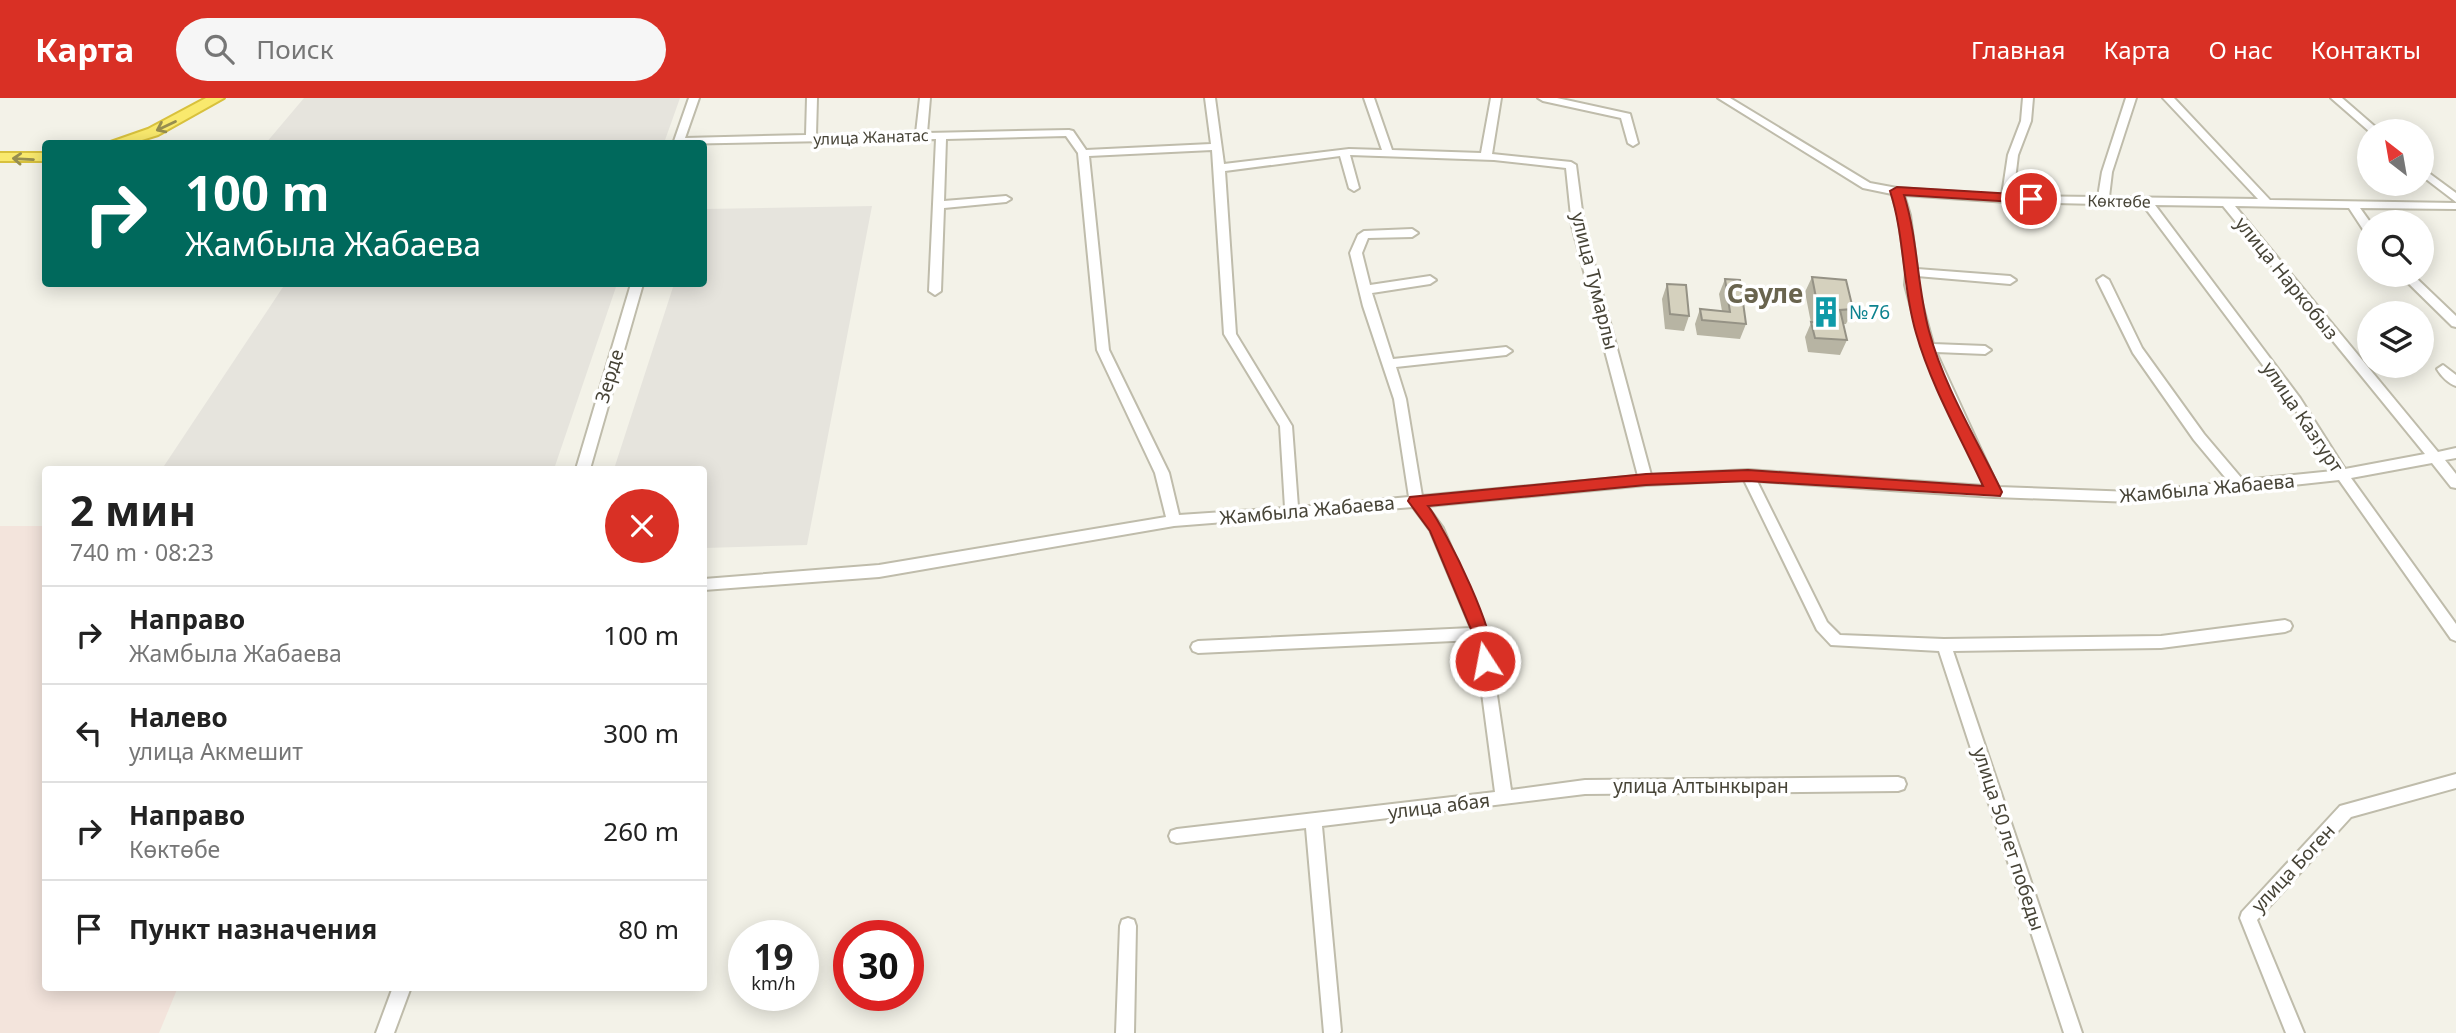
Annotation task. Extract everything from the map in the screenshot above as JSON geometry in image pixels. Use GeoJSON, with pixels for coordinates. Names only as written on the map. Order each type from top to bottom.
{"type":"FeatureCollection","features":[{"type":"Feature","properties":{"kind":"highway"},"geometry":{"type":"LineString","coordinates":[[126,140],[153,132],[216,98]]}},
{"type":"Feature","properties":{"kind":"highway"},"geometry":{"type":"LineString","coordinates":[[0,158],[42,157]]}},
{"type":"Feature","properties":{"kind":"street"},"geometry":{"type":"LineString","coordinates":[[680,140],[694,98]]}},
{"type":"Feature","properties":{"kind":"street"},"geometry":{"type":"LineString","coordinates":[[811,139],[812,98]]}},
{"type":"Feature","properties":{"kind":"street"},"geometry":{"type":"LineString","coordinates":[[921,136],[925,98]]}},
{"type":"Feature","properties":{"kind":"street"},"geometry":{"type":"LineString","coordinates":[[1210,98],[1220,168],[1230,334],[1286,426],[1292,513]]}},
{"type":"Feature","properties":{"kind":"street"},"geometry":{"type":"LineString","coordinates":[[1369,98],[1388,153]]}},
{"type":"Feature","properties":{"kind":"street"},"geometry":{"type":"LineString","coordinates":[[1486,157],[1496,98]]}},
{"type":"Feature","properties":{"kind":"street"},"geometry":{"type":"LineString","coordinates":[[1544,98],[1626,116],[1633,144]]}},
{"type":"Feature","properties":{"kind":"street","name":"Көктөбе"},"geometry":{"type":"LineString","coordinates":[[1723,98],[1867,186],[1897,191],[2007,199],[2456,206]]}},
{"type":"Feature","properties":{"kind":"street"},"geometry":{"type":"LineString","coordinates":[[2007,199],[2013,155],[2026,121],[2028,98]]}},
{"type":"Feature","properties":{"kind":"street"},"geometry":{"type":"LineString","coordinates":[[2103,200],[2107,172],[2131,98]]}},
{"type":"Feature","properties":{"kind":"street"},"geometry":{"type":"LineString","coordinates":[[2168,98],[2267,203]]}},
{"type":"Feature","properties":{"kind":"street"},"geometry":{"type":"LineString","coordinates":[[2336,98],[2361,119]]}},
{"type":"Feature","properties":{"kind":"street","name":"улица Жанатас"},"geometry":{"type":"LineString","coordinates":[[707,141],[1063,132],[1072,136],[1083,153]]}},
{"type":"Feature","properties":{"kind":"street"},"geometry":{"type":"LineString","coordinates":[[935,291],[941,135]]}},
{"type":"Feature","properties":{"kind":"street"},"geometry":{"type":"LineString","coordinates":[[1174,520],[1162,473],[1103,350],[1083,153],[1217,147]]}},
{"type":"Feature","properties":{"kind":"street"},"geometry":{"type":"LineString","coordinates":[[1344,153],[1354,188]]}},
{"type":"Feature","properties":{"kind":"street","name":"улица Тумарлы"},"geometry":{"type":"LineString","coordinates":[[1220,168],[1344,153],[1486,157],[1571,165],[1578,226],[1646,480]]}},
{"type":"Feature","properties":{"kind":"street"},"geometry":{"type":"LineString","coordinates":[[2434,181],[2456,199]]}},
{"type":"Feature","properties":{"kind":"street"},"geometry":{"type":"LineString","coordinates":[[1897,191],[1904,215],[1912,272],[1911,285],[1928,348],[1994,492]]}},
{"type":"Feature","properties":{"kind":"street"},"geometry":{"type":"LineString","coordinates":[[938,205],[1006,199]]}},
{"type":"Feature","properties":{"kind":"street","name":"улица Казгурт"},"geometry":{"type":"LineString","coordinates":[[2146,201],[2296,401],[2342,475],[2456,635]]}},
{"type":"Feature","properties":{"kind":"street","name":"улица Наркобыз"},"geometry":{"type":"LineString","coordinates":[[2226,202],[2456,483]]}},
{"type":"Feature","properties":{"kind":"street"},"geometry":{"type":"LineString","coordinates":[[2352,204],[2357,212]]}},
{"type":"Feature","properties":{"kind":"street"},"geometry":{"type":"LineString","coordinates":[[1412,233],[1364,235],[1356,253],[1400,399],[1416,501]]}},
{"type":"Feature","properties":{"kind":"street"},"geometry":{"type":"LineString","coordinates":[[1912,272],[2010,280]]}},
{"type":"Feature","properties":{"kind":"street"},"geometry":{"type":"LineString","coordinates":[[1365,290],[1430,280]]}},
{"type":"Feature","properties":{"kind":"street"},"geometry":{"type":"LineString","coordinates":[[2103,280],[2137,350],[2199,437],[2239,485]]}},
{"type":"Feature","properties":{"kind":"street","name":"Зерде"},"geometry":{"type":"LineString","coordinates":[[584,466],[636,287]]}},
{"type":"Feature","properties":{"kind":"street"},"geometry":{"type":"LineString","coordinates":[[2418,287],[2456,323]]}},
{"type":"Feature","properties":{"kind":"street"},"geometry":{"type":"LineString","coordinates":[[1928,348],[1986,350]]}},
{"type":"Feature","properties":{"kind":"street"},"geometry":{"type":"LineString","coordinates":[[1388,364],[1506,351]]}},
{"type":"Feature","properties":{"kind":"street"},"geometry":{"type":"LineString","coordinates":[[2444,369],[2456,382]]}},
{"type":"Feature","properties":{"kind":"street","name":"Жамбыла Жабаева"},"geometry":{"type":"LineString","coordinates":[[707,585],[879,571],[1174,520],[1292,513],[1646,480],[1748,475],[1994,492],[2133,497],[2342,475],[2456,453]]}},
{"type":"Feature","properties":{"kind":"street"},"geometry":{"type":"LineString","coordinates":[[1748,475],[1822,626],[1836,641],[1944,645],[2161,642],[2285,626]]}},
{"type":"Feature","properties":{"kind":"street","name":"улица абая"},"geometry":{"type":"LineString","coordinates":[[1177,836],[1504,798],[1482,634],[1436,528],[1416,501]]}},
{"type":"Feature","properties":{"kind":"street"},"geometry":{"type":"LineString","coordinates":[[1198,647],[1482,634]]}},
{"type":"Feature","properties":{"kind":"street","name":"улица 50 лет победы"},"geometry":{"type":"LineString","coordinates":[[1944,645],[2073,1033]]}},
{"type":"Feature","properties":{"kind":"street","name":"улица Боген"},"geometry":{"type":"LineString","coordinates":[[2295,1033],[2248,918],[2346,811],[2456,781]]}},
{"type":"Feature","properties":{"kind":"street","name":"улица Алтынкыран"},"geometry":{"type":"LineString","coordinates":[[1504,798],[1585,787],[1898,785]]}},
{"type":"Feature","properties":{"kind":"street"},"geometry":{"type":"LineString","coordinates":[[1313,820],[1332,1031]]}},
{"type":"Feature","properties":{"kind":"street"},"geometry":{"type":"LineString","coordinates":[[1125,1033],[1128,926]]}},
{"type":"Feature","properties":{"kind":"street"},"geometry":{"type":"LineString","coordinates":[[385,1033],[401,991]]}},
{"type":"Feature","properties":{"kind":"shaded area"},"geometry":{"type":"Polygon","coordinates":[[[304,98],[680,98],[665,140],[269,140],[304,98]]]}},
{"type":"Feature","properties":{"kind":"shaded area"},"geometry":{"type":"Polygon","coordinates":[[[872,206],[807,545],[707,548],[707,466],[615,466],[673,287],[707,287],[707,209],[872,206]]]}},
{"type":"Feature","properties":{"kind":"shaded area"},"geometry":{"type":"Polygon","coordinates":[[[283,287],[616,287],[555,466],[164,466],[283,287]]]}},
{"type":"Feature","properties":{"kind":"shaded area"},"geometry":{"type":"Polygon","coordinates":[[[0,526],[42,526],[42,991],[176,991],[159,1033],[0,1033],[0,526]]]}},
{"type":"Feature","properties":{"kind":"building"},"geometry":{"type":"Polygon","coordinates":[[[1812,277],[1846,280],[1853,309],[1840,310],[1847,340],[1815,338],[1811,322],[1821,323],[1812,277]]]}},
{"type":"Feature","properties":{"kind":"building"},"geometry":{"type":"Polygon","coordinates":[[[1725,279],[1740,280],[1746,324],[1702,320],[1700,309],[1730,312],[1725,279]]]}},
{"type":"Feature","properties":{"kind":"building"},"geometry":{"type":"Polygon","coordinates":[[[1667,284],[1686,285],[1689,316],[1670,314],[1667,284]]]}},
{"type":"Feature","properties":{"kind":"place","name":"№76"},"geometry":{"type":"Point","coordinates":[1826,312]}},
{"type":"Feature","properties":{"kind":"district","name":"Сәуле"},"geometry":{"type":"Point","coordinates":[1765,293]}},
{"type":"Feature","properties":{"kind":"route"},"geometry":{"type":"LineString","coordinates":[[1485,661],[1482,634],[1436,528],[1416,501],[1646,480],[1748,475],[1994,492],[1943,385],[1923,334],[1911,285],[1912,272],[1904,215],[1897,191],[2031,199]]}}]}
